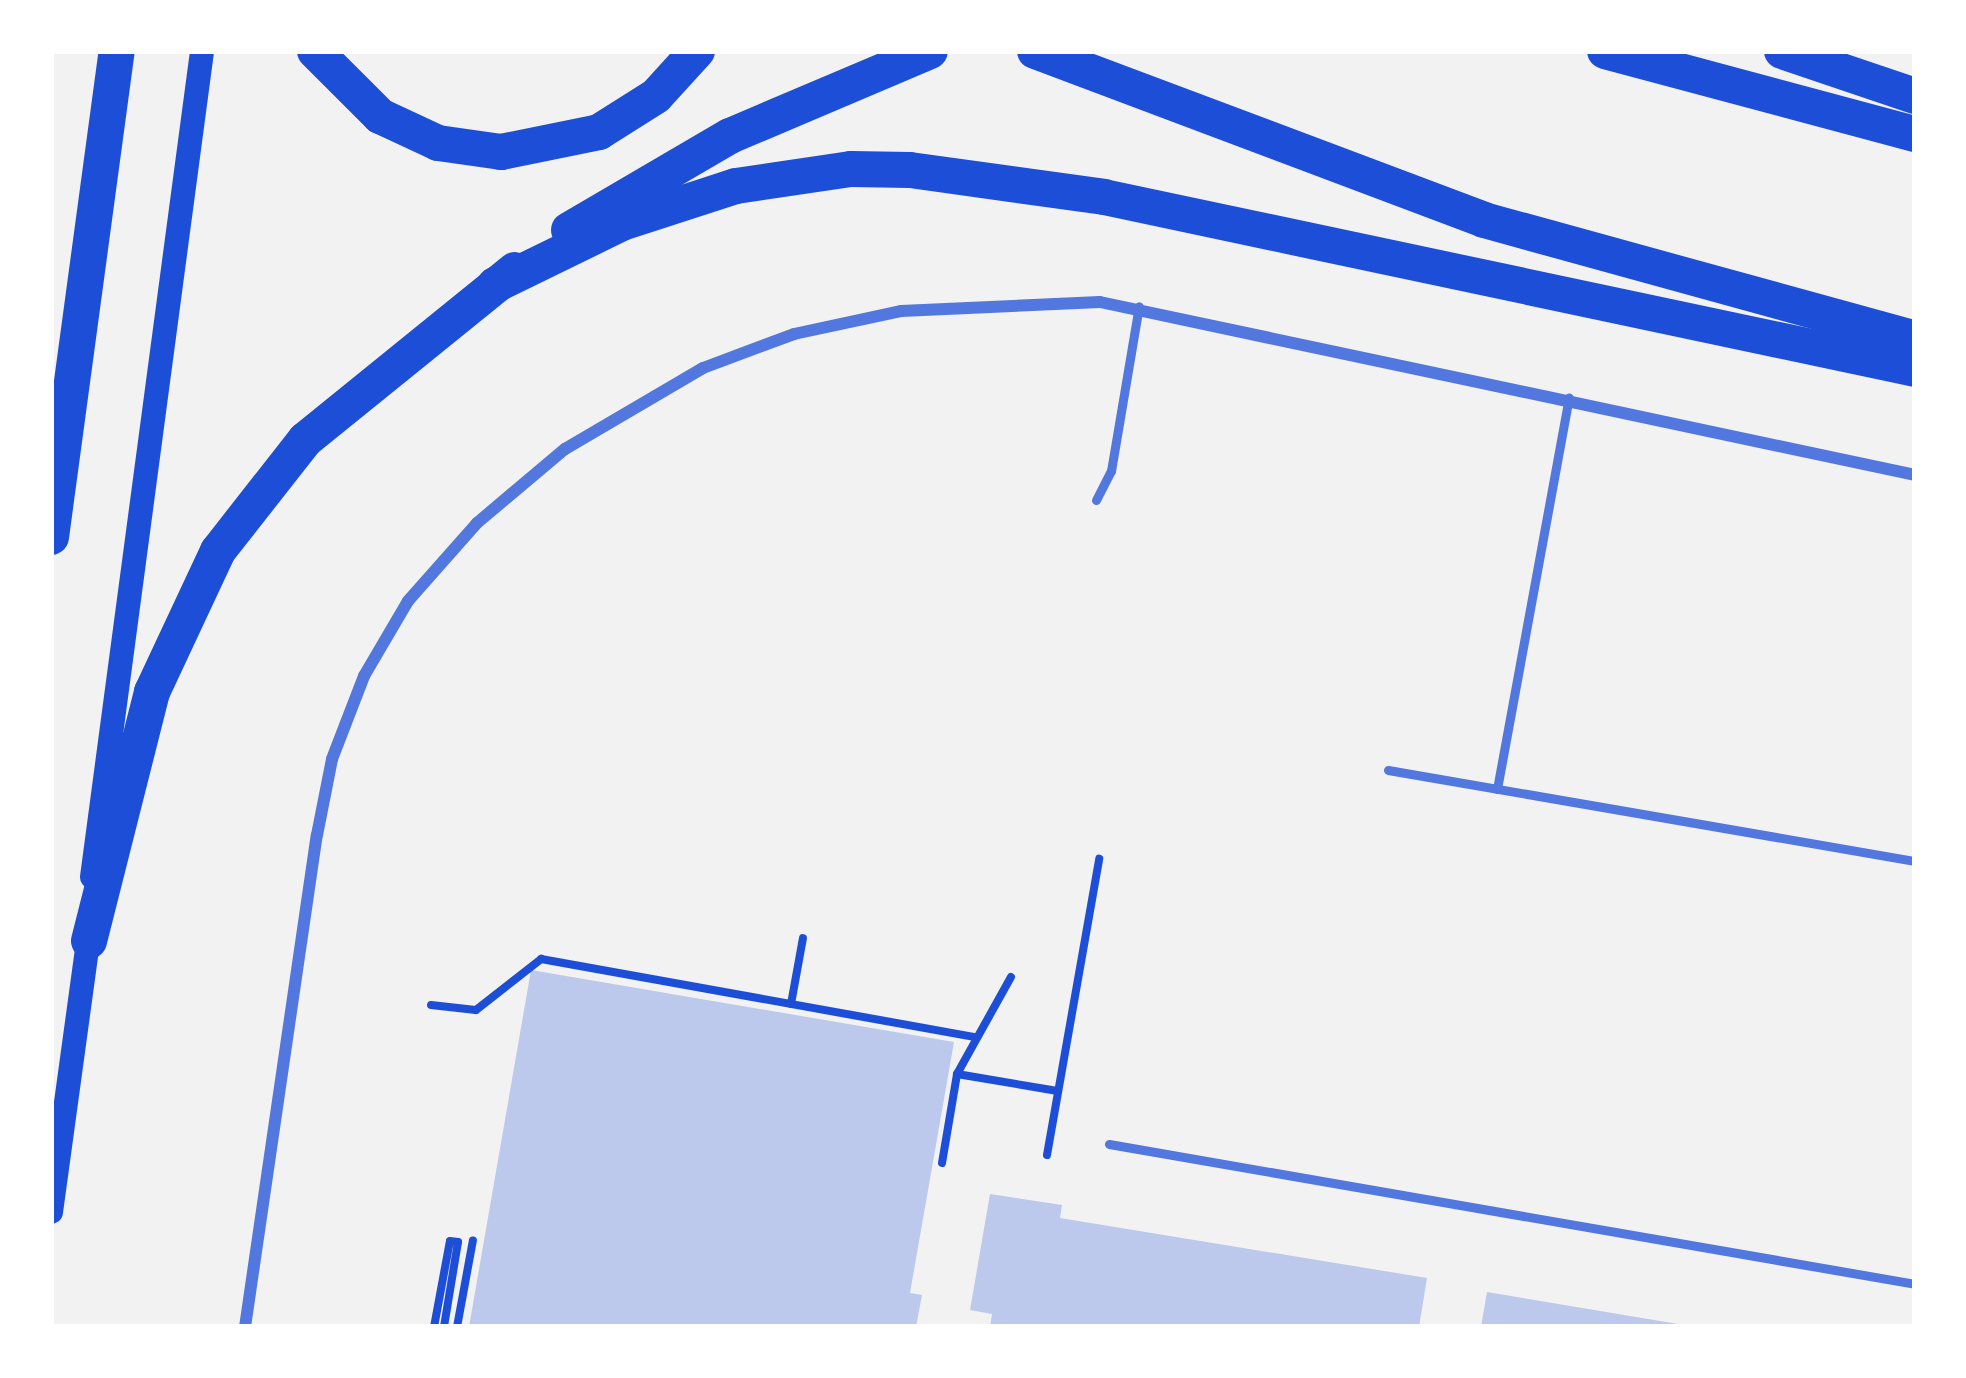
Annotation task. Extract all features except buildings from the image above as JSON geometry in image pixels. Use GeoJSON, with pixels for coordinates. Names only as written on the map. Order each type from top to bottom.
{"type":"FeatureCollection","features":[{"type":"Feature","properties":{"kind":"highway"},"geometry":{"type":"LineString","coordinates":[[51,537],[116,51]]}},
{"type":"Feature","properties":{"kind":"highway"},"geometry":{"type":"LineString","coordinates":[[315,51],[380,116],[438,143],[501,152],[599,132],[656,96],[697,51]]}},
{"type":"Feature","properties":{"kind":"highway"},"geometry":{"type":"LineString","coordinates":[[89,941],[152,692],[218,551],[305,440],[495,285],[651,177],[930,51]]}},
{"type":"Feature","properties":{"kind":"highway"},"geometry":{"type":"LineString","coordinates":[[1035,51],[1484,220],[1915,340]]}},
{"type":"Feature","properties":{"kind":"highway"},"geometry":{"type":"LineString","coordinates":[[1605,51],[1915,134]]}},
{"type":"Feature","properties":{"kind":"highway"},"geometry":{"type":"LineString","coordinates":[[1782,51],[1915,96]]}},
{"type":"Feature","properties":{"kind":"highway"},"geometry":{"type":"LineString","coordinates":[[495,285],[622,223],[736,186],[851,169],[910,170],[1104,197],[1915,369]]}},
{"type":"Feature","properties":{"kind":"main road"},"geometry":{"type":"LineString","coordinates":[[51,1212],[89,941],[95,817],[202,51]]}},
{"type":"Feature","properties":{"kind":"street"},"geometry":{"type":"LineString","coordinates":[[245,1327],[328,778],[383,637],[477,523],[614,416],[747,348],[901,311],[1060,299],[1139,306],[1915,475]]}},
{"type":"Feature","properties":{"kind":"lane"},"geometry":{"type":"LineString","coordinates":[[1096,500],[1111,471],[1139,306]]}},
{"type":"Feature","properties":{"kind":"lane"},"geometry":{"type":"LineString","coordinates":[[1498,789],[1569,398]]}},
{"type":"Feature","properties":{"kind":"lane"},"geometry":{"type":"LineString","coordinates":[[1388,770],[1915,862]]}},
{"type":"Feature","properties":{"kind":"lane"},"geometry":{"type":"LineString","coordinates":[[1109,1144],[1915,1284]]}},
{"type":"Feature","properties":{"kind":"path"},"geometry":{"type":"LineString","coordinates":[[1047,1155],[1099,859]]}},
{"type":"Feature","properties":{"kind":"path"},"geometry":{"type":"LineString","coordinates":[[790,1004],[803,938]]}},
{"type":"Feature","properties":{"kind":"path"},"geometry":{"type":"LineString","coordinates":[[431,1005],[476,1010],[541,959],[975,1037]]}},
{"type":"Feature","properties":{"kind":"path"},"geometry":{"type":"LineString","coordinates":[[942,1163],[957,1074],[1011,976]]}},
{"type":"Feature","properties":{"kind":"path"},"geometry":{"type":"LineString","coordinates":[[957,1074],[1058,1091]]}},
{"type":"Feature","properties":{"kind":"path"},"geometry":{"type":"LineString","coordinates":[[457,1327],[472,1240]]}},
{"type":"Feature","properties":{"kind":"path"},"geometry":{"type":"LineString","coordinates":[[434,1327],[450,1241],[458,1242],[444,1327]]}}]}
